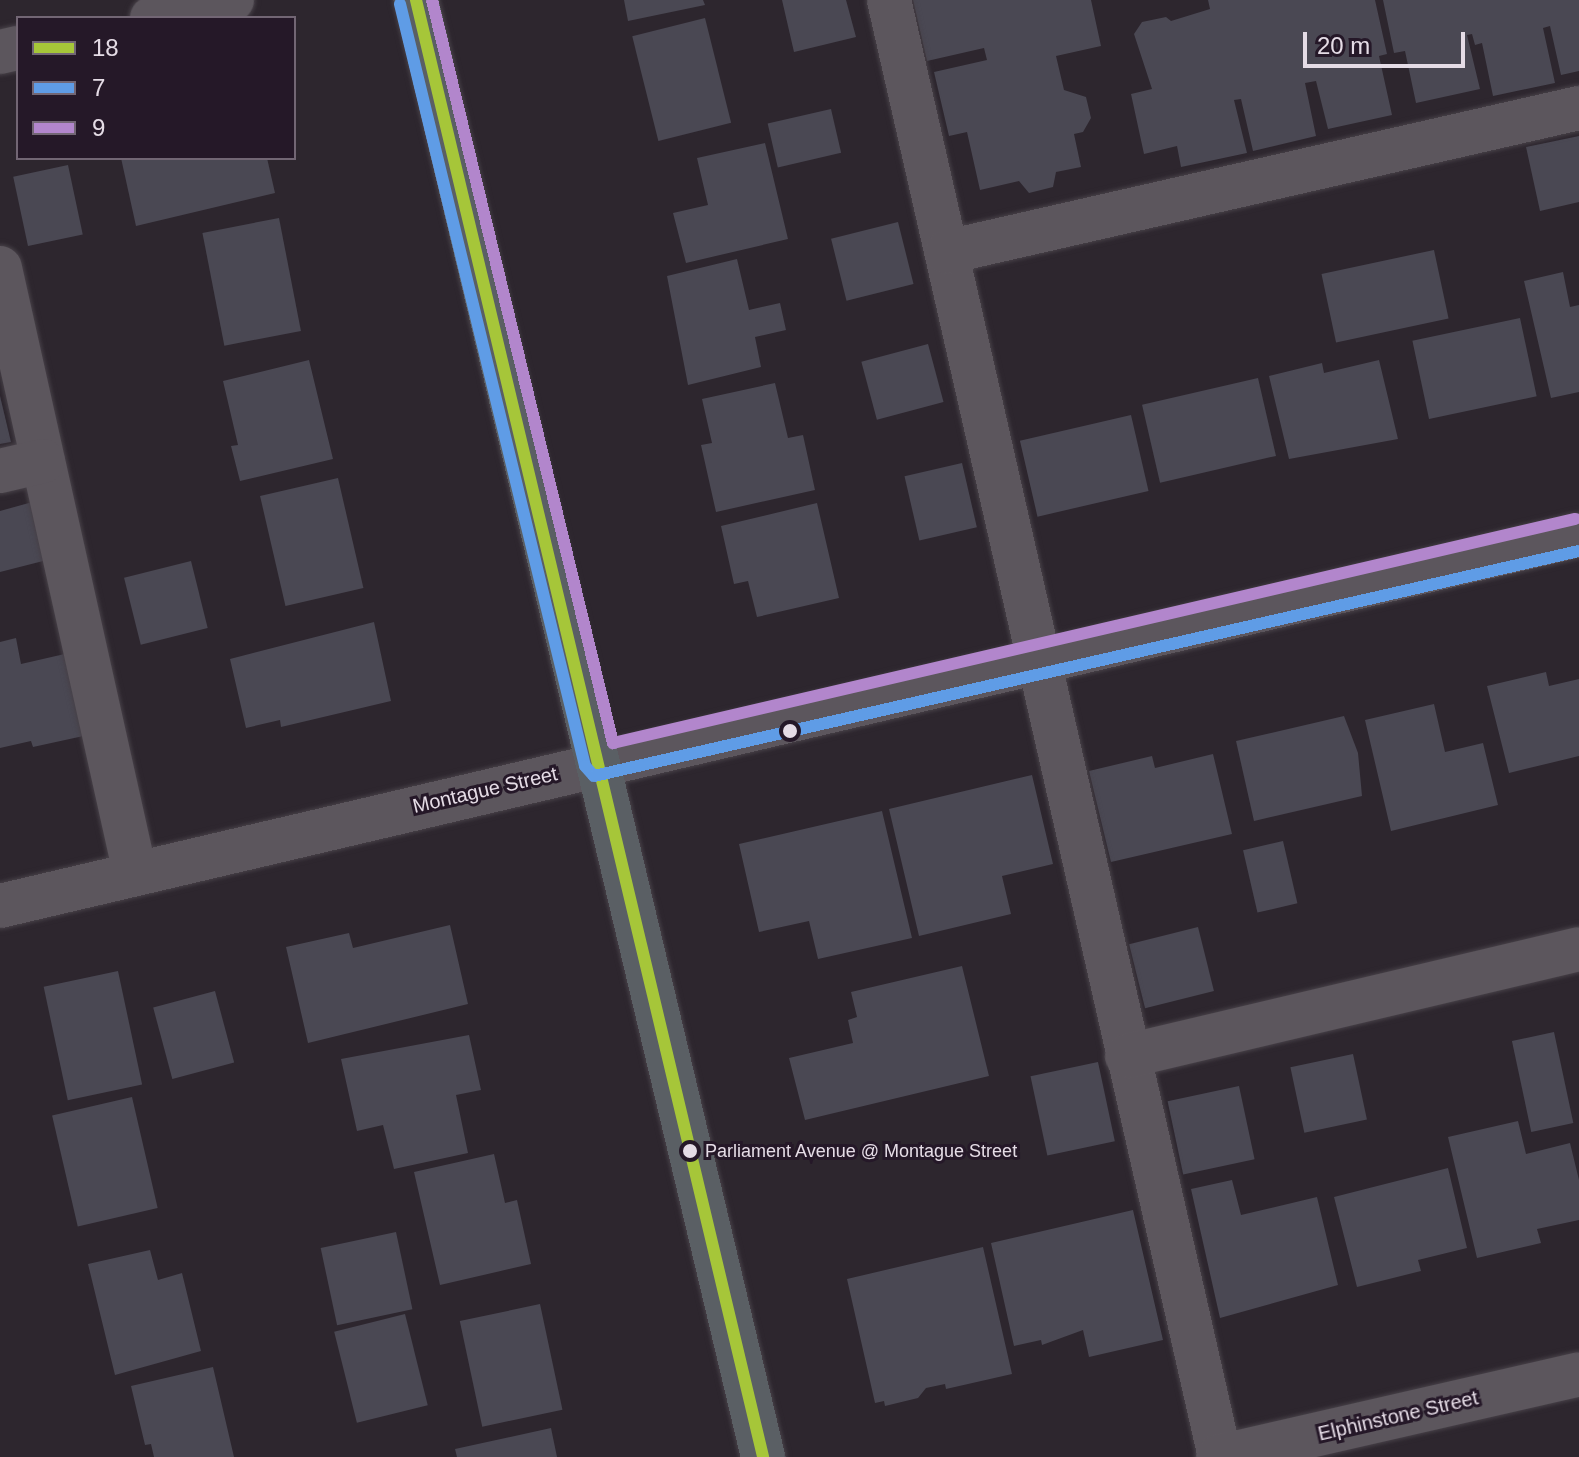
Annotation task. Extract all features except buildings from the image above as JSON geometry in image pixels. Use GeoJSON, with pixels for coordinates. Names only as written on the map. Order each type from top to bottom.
{"type":"FeatureCollection","features":[{"type":"Feature","properties":{"kind":"main road"},"geometry":{"type":"LineString","coordinates":[[416,0],[601,762],[763,1457]]}},
{"type":"Feature","properties":{"kind":"street"},"geometry":{"type":"LineString","coordinates":[[161,16],[232,0]]}},
{"type":"Feature","properties":{"kind":"street"},"geometry":{"type":"LineString","coordinates":[[889,0],[1219,1457]]}},
{"type":"Feature","properties":{"kind":"street"},"geometry":{"type":"LineString","coordinates":[[947,252],[1579,108]]}},
{"type":"Feature","properties":{"kind":"street"},"geometry":{"type":"LineString","coordinates":[[0,268],[135,873]]}},
{"type":"Feature","properties":{"kind":"street"},"geometry":{"type":"LineString","coordinates":[[0,471],[43,461]]}},
{"type":"Feature","properties":{"kind":"street","name":"Montague Street"},"geometry":{"type":"LineString","coordinates":[[0,906],[601,762],[1037,664],[1579,535]]}},
{"type":"Feature","properties":{"kind":"street"},"geometry":{"type":"LineString","coordinates":[[1127,1056],[1579,949]]}},
{"type":"Feature","properties":{"kind":"street","name":"Elphinstone Street"},"geometry":{"type":"LineString","coordinates":[[1219,1457],[1579,1374]]}},
{"type":"Feature","properties":{"kind":"transit line","name":"18"},"geometry":{"type":"LineString","coordinates":[[416,0],[763,1457]]}},
{"type":"Feature","properties":{"kind":"transit line","name":"9"},"geometry":{"type":"LineString","coordinates":[[432,0],[613,743],[1575,519]]}},
{"type":"Feature","properties":{"kind":"transit line","name":"7"},"geometry":{"type":"LineString","coordinates":[[400,4],[585,766],[594,776],[1579,551]]}},
{"type":"Feature","properties":{"kind":"place","name":"Parliament Avenue @ Montague Street"},"geometry":{"type":"Point","coordinates":[690,1151]}}]}
